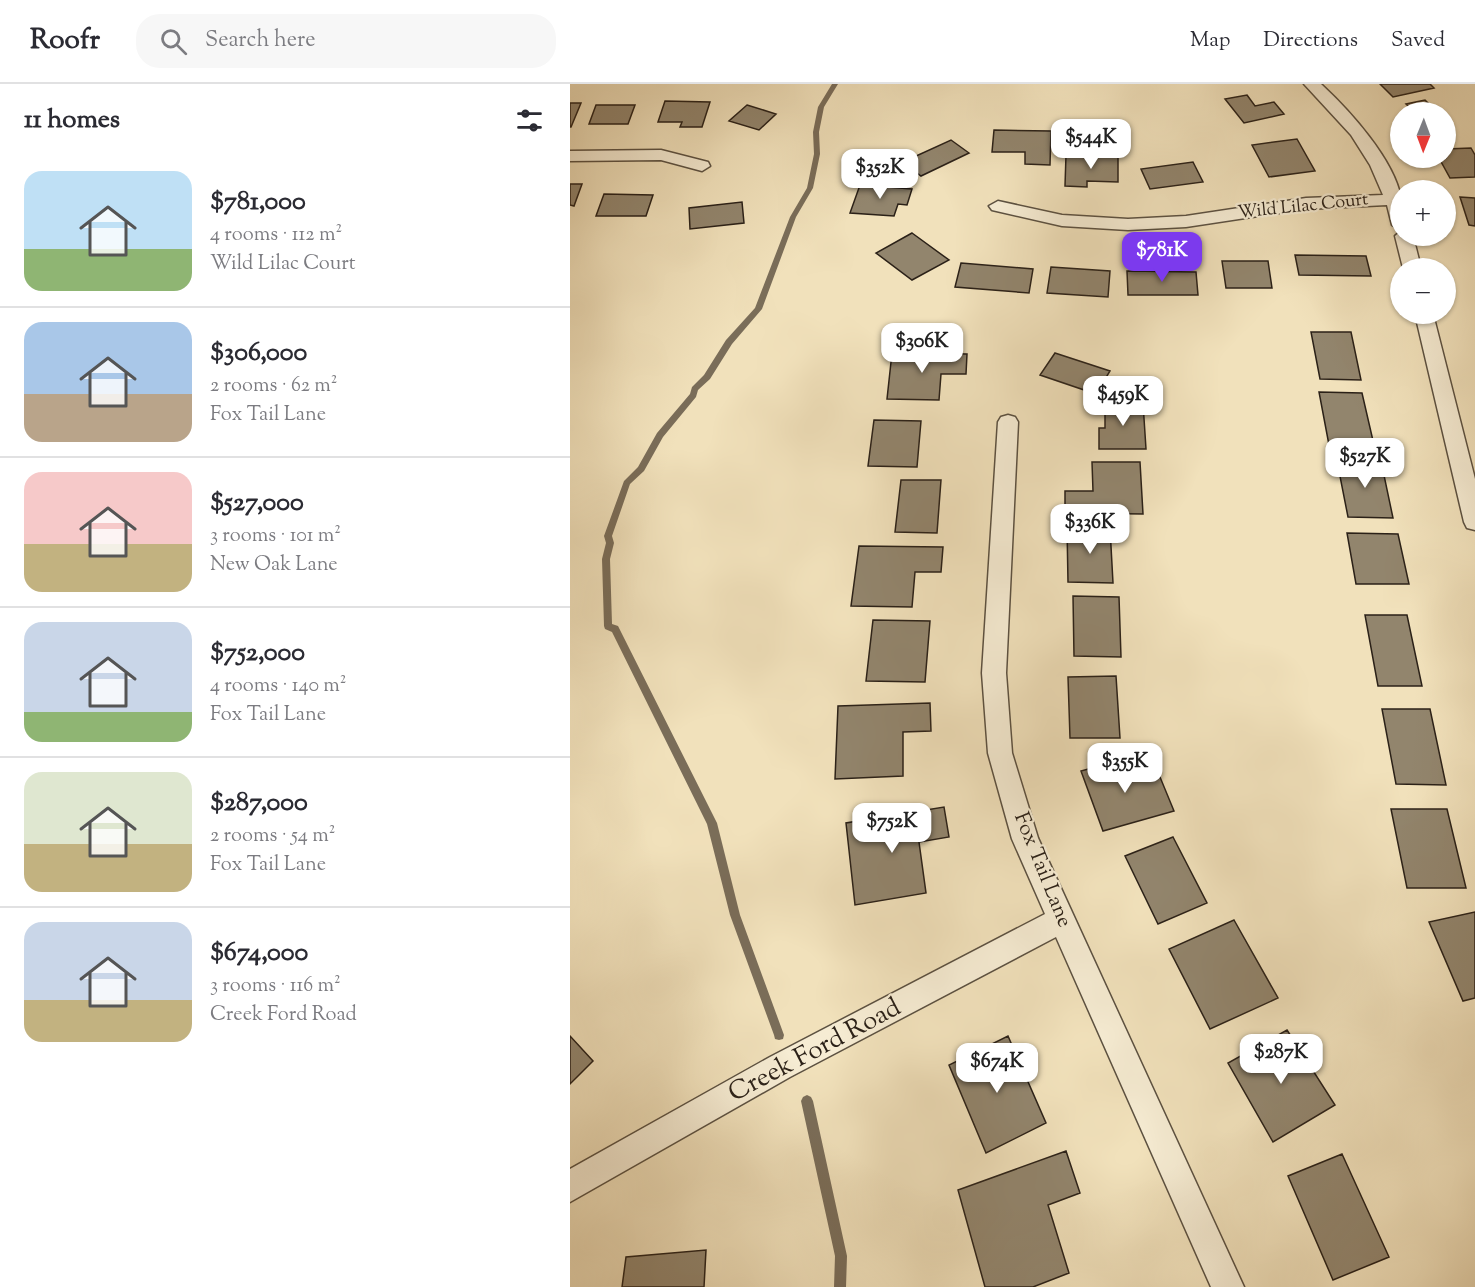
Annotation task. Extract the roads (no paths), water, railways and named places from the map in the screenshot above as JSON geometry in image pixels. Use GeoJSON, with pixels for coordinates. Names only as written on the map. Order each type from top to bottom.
{"type":"FeatureCollection","features":[{"type":"Feature","properties":{"kind":"street"},"geometry":{"type":"LineString","coordinates":[[1312,84],[1362,135],[1385,174],[1390,188]]}},
{"type":"Feature","properties":{"kind":"street"},"geometry":{"type":"LineString","coordinates":[[570,156],[661,155],[702,166]]}},
{"type":"Feature","properties":{"kind":"street","name":"Wild Lilac Court"},"geometry":{"type":"LineString","coordinates":[[998,206],[1046,218],[1138,224],[1173,222],[1314,202],[1390,200]]}},
{"type":"Feature","properties":{"kind":"street"},"geometry":{"type":"LineString","coordinates":[[1426,324],[1475,522]]}},
{"type":"Feature","properties":{"kind":"street","name":"Fox Tail Lane"},"geometry":{"type":"LineString","coordinates":[[1008,422],[994,673],[1000,753],[1024,838],[1227,1287]]}},
{"type":"Feature","properties":{"kind":"street","name":"Creek Ford Road"},"geometry":{"type":"LineString","coordinates":[[570,1186],[780,1067],[1061,920]]}},
{"type":"Feature","properties":{"kind":"waterway"},"geometry":{"type":"LineString","coordinates":[[779,1035],[735,915],[712,823],[615,629],[608,626],[606,559],[610,543],[608,536],[627,483],[641,469],[660,435],[707,377],[729,342],[758,309],[793,217],[810,188],[817,154],[816,132],[821,107],[835,84]]}},
{"type":"Feature","properties":{"kind":"waterway"},"geometry":{"type":"LineString","coordinates":[[807,1101],[841,1256],[840,1287]]}}]}
